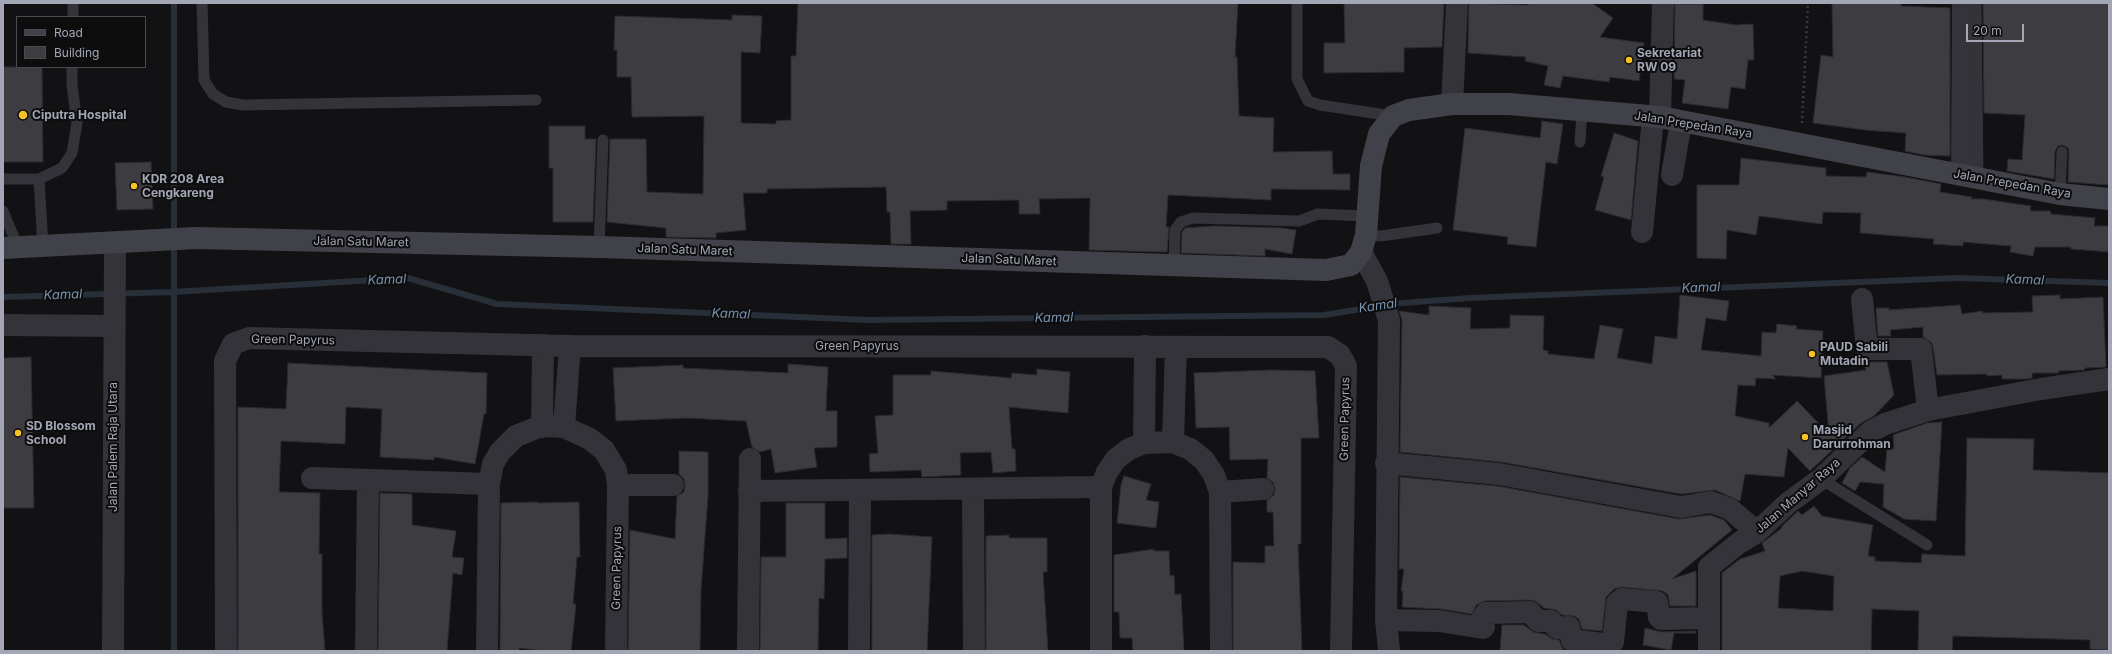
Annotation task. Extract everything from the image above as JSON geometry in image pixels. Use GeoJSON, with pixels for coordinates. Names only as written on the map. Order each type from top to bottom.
{"type":"FeatureCollection","features":[{"type":"Feature","properties":{"kind":"street"},"geometry":{"type":"LineString","coordinates":[[1452,104],[1457,3]]}},
{"type":"Feature","properties":{"kind":"street"},"geometry":{"type":"LineString","coordinates":[[1642,232],[1656,117],[1663,3]]}},
{"type":"Feature","properties":{"kind":"street"},"geometry":{"type":"LineString","coordinates":[[1963,3],[1970,177]]}},
{"type":"Feature","properties":{"kind":"street","name":"Jalan Prepedan Raya"},"geometry":{"type":"LineString","coordinates":[[1393,116],[1409,110],[1452,104],[1509,104],[1656,117],[2060,194],[2109,200]]}},
{"type":"Feature","properties":{"kind":"street"},"geometry":{"type":"LineString","coordinates":[[1389,651],[1386,620],[1386,463],[1389,320],[1364,235],[1371,166],[1379,134],[1393,116]]}},
{"type":"Feature","properties":{"kind":"street"},"geometry":{"type":"LineString","coordinates":[[1672,175],[1681,122]]}},
{"type":"Feature","properties":{"kind":"street","name":"Jalan Satu Maret"},"geometry":{"type":"LineString","coordinates":[[10,247],[43,247],[115,251],[157,240],[196,238],[599,247],[1326,270],[1351,265],[1364,235]]}},
{"type":"Feature","properties":{"kind":"street","name":"Jalan Palem Raja Utara"},"geometry":{"type":"LineString","coordinates":[[113,651],[113,326],[115,303],[115,251]]}},
{"type":"Feature","properties":{"kind":"street"},"geometry":{"type":"LineString","coordinates":[[1862,299],[1867,349],[1920,349],[1928,410]]}},
{"type":"Feature","properties":{"kind":"street"},"geometry":{"type":"LineString","coordinates":[[3,325],[113,326]]}},
{"type":"Feature","properties":{"kind":"street","name":"Green Papyrus"},"geometry":{"type":"LineString","coordinates":[[226,651],[225,361],[233,344],[249,338],[570,346],[1176,346],[1323,347],[1333,349],[1343,358],[1346,366],[1341,651]]}},
{"type":"Feature","properties":{"kind":"street"},"geometry":{"type":"LineString","coordinates":[[542,427],[543,345]]}},
{"type":"Feature","properties":{"kind":"street"},"geometry":{"type":"LineString","coordinates":[[564,427],[570,346]]}},
{"type":"Feature","properties":{"kind":"street"},"geometry":{"type":"LineString","coordinates":[[1144,346],[1144,443]]}},
{"type":"Feature","properties":{"kind":"street"},"geometry":{"type":"LineString","coordinates":[[1173,442],[1176,346]]}},
{"type":"Feature","properties":{"kind":"street","name":"Jalan Manyar Raya"},"geometry":{"type":"LineString","coordinates":[[1709,651],[1709,567],[1739,543],[1757,532],[1788,503],[1821,479],[1870,432],[1884,424],[1928,410],[2042,389],[2109,379]]}},
{"type":"Feature","properties":{"kind":"street","name":"Green Papyrus"},"geometry":{"type":"LineString","coordinates":[[487,651],[489,484],[493,464],[505,446],[523,433],[542,427],[564,427],[584,435],[604,450],[616,470],[618,485],[616,651]]}},
{"type":"Feature","properties":{"kind":"street"},"geometry":{"type":"LineString","coordinates":[[1101,651],[1101,487],[1107,472],[1116,459],[1129,449],[1144,443],[1173,442],[1190,449],[1204,460],[1214,475],[1220,492],[1221,651]]}},
{"type":"Feature","properties":{"kind":"street"},"geometry":{"type":"LineString","coordinates":[[748,651],[750,459]]}},
{"type":"Feature","properties":{"kind":"street"},"geometry":{"type":"LineString","coordinates":[[1386,463],[1499,474],[1682,507],[1712,502],[1730,509],[1757,532]]}},
{"type":"Feature","properties":{"kind":"street"},"geometry":{"type":"LineString","coordinates":[[312,478],[489,484]]}},
{"type":"Feature","properties":{"kind":"street"},"geometry":{"type":"LineString","coordinates":[[366,651],[368,480]]}},
{"type":"Feature","properties":{"kind":"street"},"geometry":{"type":"LineString","coordinates":[[618,485],[673,485]]}},
{"type":"Feature","properties":{"kind":"street"},"geometry":{"type":"LineString","coordinates":[[749,491],[1101,487]]}},
{"type":"Feature","properties":{"kind":"street"},"geometry":{"type":"LineString","coordinates":[[973,489],[974,651]]}},
{"type":"Feature","properties":{"kind":"street"},"geometry":{"type":"LineString","coordinates":[[1220,492],[1262,489]]}},
{"type":"Feature","properties":{"kind":"street"},"geometry":{"type":"LineString","coordinates":[[860,490],[860,651]]}},
{"type":"Feature","properties":{"kind":"street"},"geometry":{"type":"LineString","coordinates":[[1386,620],[1439,621],[1483,628],[1483,617],[1486,613],[1530,612],[1538,621],[1551,621],[1557,628],[1569,627],[1572,640],[1610,644],[1613,642],[1618,603],[1622,599],[1656,602],[1659,617],[1662,619],[1709,618]]}},
{"type":"Feature","properties":{"kind":"lane"},"geometry":{"type":"LineString","coordinates":[[72,16],[73,3]]}},
{"type":"Feature","properties":{"kind":"lane"},"geometry":{"type":"LineString","coordinates":[[202,3],[204,80],[212,94],[226,102],[243,105],[536,100]]}},
{"type":"Feature","properties":{"kind":"lane"},"geometry":{"type":"LineString","coordinates":[[1297,3],[1297,79],[1308,101],[1320,105],[1393,116]]}},
{"type":"Feature","properties":{"kind":"lane"},"geometry":{"type":"LineString","coordinates":[[1970,177],[1976,3]]}},
{"type":"Feature","properties":{"kind":"lane"},"geometry":{"type":"LineString","coordinates":[[3,179],[39,179],[62,168],[72,154],[77,123],[72,85],[72,68]]}},
{"type":"Feature","properties":{"kind":"lane"},"geometry":{"type":"LineString","coordinates":[[1580,142],[1582,111]]}},
{"type":"Feature","properties":{"kind":"lane"},"geometry":{"type":"LineString","coordinates":[[599,247],[603,140]]}},
{"type":"Feature","properties":{"kind":"lane"},"geometry":{"type":"LineString","coordinates":[[2060,194],[2062,152]]}},
{"type":"Feature","properties":{"kind":"lane"},"geometry":{"type":"LineString","coordinates":[[39,179],[43,247]]}},
{"type":"Feature","properties":{"kind":"lane"},"geometry":{"type":"LineString","coordinates":[[3,211],[10,247]]}},
{"type":"Feature","properties":{"kind":"lane"},"geometry":{"type":"LineString","coordinates":[[1174,265],[1175,230],[1181,222],[1193,218],[1299,221],[1318,214],[1364,235],[1381,236],[1437,228]]}},
{"type":"Feature","properties":{"kind":"lane"},"geometry":{"type":"LineString","coordinates":[[1821,479],[1926,545]]}},
{"type":"Feature","properties":{"kind":"path"},"geometry":{"type":"LineString","coordinates":[[1801,144],[1808,3]]}},
{"type":"Feature","properties":{"kind":"building"},"geometry":{"type":"Polygon","coordinates":[[[798,3],[1238,3],[1235,57],[1237,57],[1239,116],[1274,118],[1273,152],[1332,151],[1333,174],[1350,174],[1350,190],[1271,189],[1271,200],[1168,195],[1166,227],[1169,227],[1167,252],[1089,250],[1090,198],[1039,199],[1040,214],[1019,214],[1019,200],[947,201],[947,210],[910,211],[911,244],[891,244],[890,212],[887,212],[886,187],[767,189],[767,193],[743,193],[746,230],[716,233],[716,238],[666,237],[666,228],[607,222],[610,139],[646,139],[647,192],[703,194],[704,116],[632,117],[631,77],[617,77],[617,50],[614,50],[615,16],[732,20],[732,15],[762,16],[760,53],[741,52],[741,123],[776,124],[776,121],[791,120],[791,56],[796,56],[798,3]]]}},
{"type":"Feature","properties":{"kind":"building"},"geometry":{"type":"Polygon","coordinates":[[[1344,3],[1444,3],[1442,47],[1404,48],[1404,72],[1324,73],[1324,43],[1345,43],[1344,3]]]}},
{"type":"Feature","properties":{"kind":"building"},"geometry":{"type":"Polygon","coordinates":[[[1469,3],[1528,5],[1529,3],[1592,3],[1613,18],[1600,37],[1644,43],[1639,81],[1610,77],[1609,82],[1563,76],[1560,88],[1544,85],[1548,66],[1525,61],[1526,57],[1468,53],[1469,3]]]}},
{"type":"Feature","properties":{"kind":"building"},"geometry":{"type":"Polygon","coordinates":[[[1832,3],[1901,3],[1901,6],[1950,8],[1950,156],[1924,155],[1905,151],[1906,133],[1865,130],[1813,123],[1821,55],[1833,57],[1832,3]]]}},
{"type":"Feature","properties":{"kind":"building"},"geometry":{"type":"Polygon","coordinates":[[[1983,3],[2109,3],[2109,185],[2068,182],[2069,152],[2068,148],[2063,145],[2058,146],[2055,151],[2054,179],[2007,171],[2008,159],[2022,160],[2025,115],[1984,113],[1983,3]]]}},
{"type":"Feature","properties":{"kind":"building"},"geometry":{"type":"Polygon","coordinates":[[[1675,4],[1703,4],[1703,20],[1736,25],[1753,24],[1754,60],[1748,60],[1745,89],[1731,87],[1728,109],[1682,103],[1685,80],[1674,79],[1675,4]]]}},
{"type":"Feature","properties":{"kind":"building","name":"Ciputra Hospital"},"geometry":{"type":"Polygon","coordinates":[[[3,67],[42,68],[43,162],[3,162],[3,67]]]}},
{"type":"Feature","properties":{"kind":"building"},"geometry":{"type":"Polygon","coordinates":[[[1542,121],[1563,124],[1557,164],[1546,162],[1536,247],[1507,244],[1508,237],[1453,230],[1465,128],[1540,138],[1542,121]]]}},
{"type":"Feature","properties":{"kind":"building"},"geometry":{"type":"Polygon","coordinates":[[[549,126],[585,126],[585,139],[596,139],[593,222],[553,222],[553,168],[549,168],[549,126]]]}},
{"type":"Feature","properties":{"kind":"building"},"geometry":{"type":"Polygon","coordinates":[[[1614,133],[1638,141],[1631,220],[1595,210],[1604,177],[1601,176],[1614,133]]]}},
{"type":"Feature","properties":{"kind":"building"},"geometry":{"type":"Polygon","coordinates":[[[1741,158],[1826,168],[1826,176],[1866,177],[1867,172],[1905,177],[1941,184],[1940,192],[1972,197],[1971,199],[1983,199],[2031,206],[2030,211],[2050,211],[2051,214],[2095,218],[2094,226],[2109,226],[2109,252],[2071,249],[2071,247],[2035,247],[2033,256],[2010,252],[2011,246],[1963,242],[1963,246],[1933,244],[1934,239],[1860,233],[1861,213],[1823,212],[1822,224],[1759,216],[1756,235],[1727,230],[1726,259],[1697,258],[1697,185],[1739,185],[1741,158]]]}},
{"type":"Feature","properties":{"kind":"building","name":"KDR 208 Area Cengkareng"},"geometry":{"type":"Polygon","coordinates":[[[151,162],[153,209],[117,210],[115,163],[151,162]]]}},
{"type":"Feature","properties":{"kind":"building"},"geometry":{"type":"Polygon","coordinates":[[[1214,226],[1282,228],[1296,230],[1292,254],[1265,249],[1265,256],[1181,253],[1182,232],[1185,228],[1214,226]]]}},
{"type":"Feature","properties":{"kind":"building"},"geometry":{"type":"Polygon","coordinates":[[[1680,295],[1729,301],[1726,321],[1706,318],[1701,350],[1761,356],[1762,332],[1776,333],[1777,324],[1797,326],[1796,329],[1823,331],[1821,378],[1772,375],[1776,379],[1756,378],[1755,386],[1738,385],[1735,416],[1769,423],[1769,428],[1797,401],[1829,434],[1824,376],[1866,370],[1864,363],[1869,362],[1887,362],[1894,395],[1874,416],[1861,423],[1810,471],[1788,448],[1784,477],[1745,474],[1740,501],[1715,490],[1681,494],[1501,462],[1400,452],[1402,320],[1399,311],[1429,315],[1429,306],[1471,308],[1470,329],[1510,328],[1510,315],[1544,316],[1543,350],[1548,351],[1548,354],[1594,359],[1600,325],[1623,329],[1617,358],[1652,364],[1655,336],[1677,339],[1680,295]]]}},
{"type":"Feature","properties":{"kind":"building"},"geometry":{"type":"Polygon","coordinates":[[[2060,295],[2060,299],[2103,297],[2106,367],[2058,371],[2059,373],[2032,373],[2032,378],[2026,379],[2002,379],[2002,375],[1987,376],[1987,374],[1937,375],[1933,347],[1931,342],[1923,337],[1923,327],[1890,330],[1891,336],[1878,336],[1876,308],[1889,308],[1889,310],[1960,305],[1962,314],[1982,311],[1983,313],[2033,312],[2032,296],[2060,295]]]}},
{"type":"Feature","properties":{"kind":"building","name":"SD Blossom School"},"geometry":{"type":"Polygon","coordinates":[[[31,357],[34,508],[3,508],[3,358],[31,357]]]}},
{"type":"Feature","properties":{"kind":"building"},"geometry":{"type":"Polygon","coordinates":[[[288,363],[487,373],[486,414],[484,414],[475,464],[434,457],[434,460],[380,457],[382,409],[346,407],[345,444],[281,441],[279,492],[320,493],[319,554],[322,554],[322,612],[325,651],[238,651],[238,407],[286,409],[288,363]]]}},
{"type":"Feature","properties":{"kind":"building"},"geometry":{"type":"Polygon","coordinates":[[[788,364],[828,367],[826,411],[837,411],[837,447],[814,448],[817,467],[775,473],[771,449],[760,452],[752,447],[746,421],[686,418],[616,421],[613,368],[683,365],[683,368],[788,373],[788,364]]]}},
{"type":"Feature","properties":{"kind":"building"},"geometry":{"type":"Polygon","coordinates":[[[1037,369],[1070,372],[1068,413],[1009,407],[1012,449],[1015,449],[1016,471],[993,473],[991,452],[960,453],[961,475],[922,477],[921,470],[870,472],[869,454],[878,453],[875,416],[893,415],[893,375],[931,375],[931,371],[1011,378],[1012,373],[1037,375],[1037,369]]]}},
{"type":"Feature","properties":{"kind":"building"},"geometry":{"type":"Polygon","coordinates":[[[1271,370],[1315,371],[1319,438],[1301,438],[1301,544],[1298,544],[1302,651],[1233,651],[1233,562],[1265,563],[1265,546],[1274,546],[1273,512],[1267,512],[1267,500],[1274,495],[1275,488],[1273,482],[1267,478],[1268,459],[1230,460],[1229,427],[1196,428],[1194,373],[1271,370]]]}},
{"type":"Feature","properties":{"kind":"building"},"geometry":{"type":"Polygon","coordinates":[[[1942,422],[1936,521],[1904,519],[1883,507],[1884,484],[1860,482],[1855,491],[1842,483],[1850,468],[1862,457],[1885,472],[1887,448],[1894,449],[1893,435],[1927,423],[1942,422]]]}},
{"type":"Feature","properties":{"kind":"building"},"geometry":{"type":"Polygon","coordinates":[[[1967,438],[2034,439],[2033,470],[2109,473],[2109,650],[2090,649],[2090,640],[1953,636],[1952,651],[1918,651],[1919,611],[1872,609],[1871,651],[1722,651],[1722,573],[1740,559],[1765,551],[1762,543],[1782,528],[1781,527],[1798,511],[1802,515],[1814,506],[1822,516],[1873,525],[1868,556],[1875,557],[1875,561],[1921,563],[1922,554],[1965,556],[1967,438]],[[1802,571],[1780,576],[1778,608],[1833,611],[1834,576],[1802,571]]]}},
{"type":"Feature","properties":{"kind":"building"},"geometry":{"type":"Polygon","coordinates":[[[679,451],[708,452],[708,496],[701,590],[700,651],[628,651],[630,530],[675,539],[677,496],[684,492],[685,485],[684,479],[679,474],[679,451]]]}},
{"type":"Feature","properties":{"kind":"building"},"geometry":{"type":"Polygon","coordinates":[[[1124,476],[1151,484],[1146,500],[1159,502],[1156,528],[1117,523],[1121,485],[1124,476]]]}},
{"type":"Feature","properties":{"kind":"building"},"geometry":{"type":"Polygon","coordinates":[[[1400,477],[1497,486],[1679,519],[1710,515],[1724,520],[1732,530],[1672,579],[1696,571],[1696,606],[1670,606],[1668,595],[1663,591],[1622,587],[1614,589],[1606,597],[1602,631],[1582,629],[1579,619],[1574,616],[1562,615],[1556,610],[1544,608],[1535,601],[1530,600],[1485,601],[1476,605],[1472,614],[1441,609],[1402,607],[1403,591],[1401,591],[1404,569],[1399,569],[1400,477]]]}},
{"type":"Feature","properties":{"kind":"building"},"geometry":{"type":"Polygon","coordinates":[[[380,493],[412,494],[412,525],[456,531],[452,557],[464,558],[462,575],[453,573],[447,651],[378,651],[380,493]]]}},
{"type":"Feature","properties":{"kind":"building"},"geometry":{"type":"Polygon","coordinates":[[[579,502],[580,557],[577,557],[573,604],[576,604],[571,651],[545,651],[519,648],[519,651],[500,651],[501,503],[579,502]]]}},
{"type":"Feature","properties":{"kind":"building"},"geometry":{"type":"Polygon","coordinates":[[[786,503],[825,503],[825,539],[847,538],[847,558],[825,559],[824,599],[819,598],[818,651],[760,651],[761,557],[786,557],[786,503]]]}},
{"type":"Feature","properties":{"kind":"building"},"geometry":{"type":"Polygon","coordinates":[[[889,534],[932,537],[927,651],[872,651],[872,535],[889,534]]]}},
{"type":"Feature","properties":{"kind":"building"},"geometry":{"type":"Polygon","coordinates":[[[1009,535],[1009,538],[1047,538],[1047,572],[1043,572],[1048,651],[986,651],[986,536],[1009,535]]]}},
{"type":"Feature","properties":{"kind":"building"},"geometry":{"type":"Polygon","coordinates":[[[1154,549],[1153,551],[1169,551],[1170,576],[1174,575],[1175,595],[1181,594],[1184,651],[1133,651],[1132,638],[1120,638],[1119,612],[1114,612],[1114,555],[1154,549]]]}},
{"type":"Feature","properties":{"kind":"building"},"geometry":{"type":"Polygon","coordinates":[[[1502,625],[1524,625],[1533,632],[1545,634],[1552,639],[1559,640],[1563,649],[1567,651],[1500,651],[1502,625]]]}},
{"type":"Feature","properties":{"kind":"building"},"geometry":{"type":"Polygon","coordinates":[[[1645,628],[1661,632],[1696,631],[1696,633],[1674,633],[1671,650],[1643,645],[1645,628]]]}},
{"type":"Feature","properties":{"kind":"waterway"},"geometry":{"type":"LineString","coordinates":[[174,3],[174,651]]}},
{"type":"Feature","properties":{"kind":"waterway","name":"Kamal"},"geometry":{"type":"LineString","coordinates":[[3,297],[173,292],[408,278],[497,304],[868,320],[1324,315],[1380,306]]}},
{"type":"Feature","properties":{"kind":"waterway","name":"Kamal"},"geometry":{"type":"LineString","coordinates":[[1389,304],[1470,298],[1958,278],[2109,283]]}},
{"type":"Feature","properties":{"kind":"place","name":"Sekretariat RW 09"},"geometry":{"type":"Point","coordinates":[1629,60]}},
{"type":"Feature","properties":{"kind":"place","name":"Ciputra Hospital"},"geometry":{"type":"Point","coordinates":[23,115]}},
{"type":"Feature","properties":{"kind":"place","name":"KDR 208 Area Cengkareng"},"geometry":{"type":"Point","coordinates":[134,186]}},
{"type":"Feature","properties":{"kind":"place","name":"PAUD Sabili Mutadin"},"geometry":{"type":"Point","coordinates":[1812,354]}},
{"type":"Feature","properties":{"kind":"place","name":"SD Blossom School"},"geometry":{"type":"Point","coordinates":[18,433]}},
{"type":"Feature","properties":{"kind":"place","name":"Masjid Darurrohman"},"geometry":{"type":"Point","coordinates":[1805,437]}}]}
